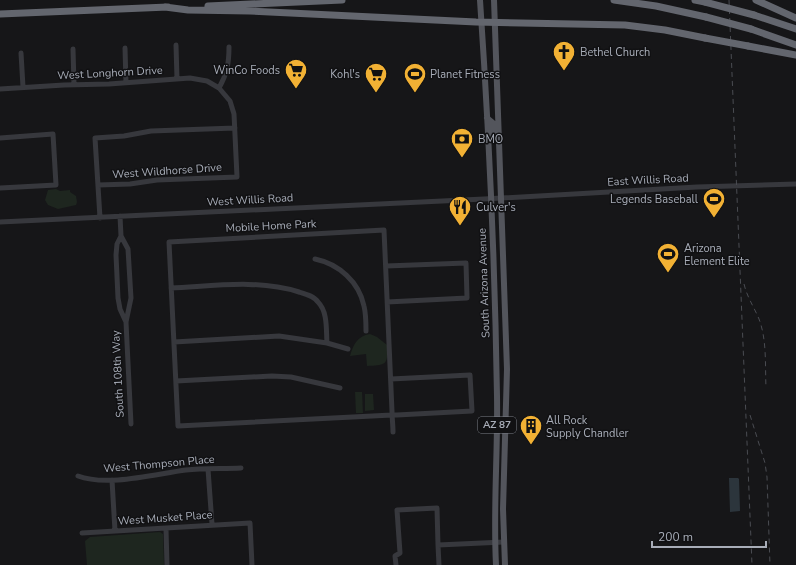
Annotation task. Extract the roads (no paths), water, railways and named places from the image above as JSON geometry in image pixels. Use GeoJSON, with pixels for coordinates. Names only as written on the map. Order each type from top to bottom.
{"type":"FeatureCollection","features":[{"type":"Feature","properties":{"kind":"highway"},"geometry":{"type":"LineString","coordinates":[[0,14],[342,0]]}},
{"type":"Feature","properties":{"kind":"highway"},"geometry":{"type":"LineString","coordinates":[[614,0],[656,6],[706,17],[751,29],[796,45]]}},
{"type":"Feature","properties":{"kind":"highway"},"geometry":{"type":"LineString","coordinates":[[695,0],[754,15],[796,29]]}},
{"type":"Feature","properties":{"kind":"highway"},"geometry":{"type":"LineString","coordinates":[[756,0],[796,18]]}},
{"type":"Feature","properties":{"kind":"highway"},"geometry":{"type":"LineString","coordinates":[[165,7],[188,10],[250,11],[481,22],[625,25],[664,30],[796,55]]}},
{"type":"Feature","properties":{"kind":"main road","name":"South Arizona Avenue"},"geometry":{"type":"LineString","coordinates":[[480,0],[491,199],[496,335],[496,565]]}},
{"type":"Feature","properties":{"kind":"main road","name":"South Arizona Avenue"},"geometry":{"type":"LineString","coordinates":[[494,0],[507,369],[503,509],[505,565]]}},
{"type":"Feature","properties":{"kind":"main road"},"geometry":{"type":"LineString","coordinates":[[487,118],[493,123],[494,136],[499,141]]}},
{"type":"Feature","properties":{"kind":"street"},"geometry":{"type":"LineString","coordinates":[[176,45],[177,79]]}},
{"type":"Feature","properties":{"kind":"street"},"geometry":{"type":"LineString","coordinates":[[100,218],[95,138],[124,136],[151,131],[235,128],[234,114],[230,101],[219,88],[226,75],[229,60],[229,47]]}},
{"type":"Feature","properties":{"kind":"street"},"geometry":{"type":"LineString","coordinates":[[125,48],[126,83]]}},
{"type":"Feature","properties":{"kind":"street"},"geometry":{"type":"LineString","coordinates":[[73,49],[74,85]]}},
{"type":"Feature","properties":{"kind":"street"},"geometry":{"type":"LineString","coordinates":[[21,53],[23,87]]}},
{"type":"Feature","properties":{"kind":"street","name":"West Longhorn Drive"},"geometry":{"type":"LineString","coordinates":[[0,89],[126,83],[190,78],[207,81],[219,88]]}},
{"type":"Feature","properties":{"kind":"street","name":"West Wildhorse Drive"},"geometry":{"type":"LineString","coordinates":[[98,185],[130,184],[158,180],[236,177],[235,128]]}},
{"type":"Feature","properties":{"kind":"street"},"geometry":{"type":"LineString","coordinates":[[0,138],[53,134],[56,185],[0,188]]}},
{"type":"Feature","properties":{"kind":"street","name":"East Willis Road"},"geometry":{"type":"LineString","coordinates":[[501,199],[697,187],[796,184]]}},
{"type":"Feature","properties":{"kind":"street","name":"West Willis Road"},"geometry":{"type":"LineString","coordinates":[[0,222],[501,199]]}},
{"type":"Feature","properties":{"kind":"street","name":"South 108th Way"},"geometry":{"type":"LineString","coordinates":[[120,216],[121,236],[128,249],[131,283],[131,302],[126,322],[131,424]]}},
{"type":"Feature","properties":{"kind":"street","name":"Mobile Home Park"},"geometry":{"type":"LineString","coordinates":[[391,379],[470,375],[472,411],[392,415],[178,426],[169,242],[384,230],[386,266],[387,302],[391,379],[392,415],[393,432]]}},
{"type":"Feature","properties":{"kind":"street","name":"South 108th Way"},"geometry":{"type":"LineString","coordinates":[[121,236],[117,244],[116,255],[118,298],[120,309],[126,322]]}},
{"type":"Feature","properties":{"kind":"street"},"geometry":{"type":"LineString","coordinates":[[315,259],[324,261],[334,266],[345,273],[352,281],[364,306],[366,331]]}},
{"type":"Feature","properties":{"kind":"street"},"geometry":{"type":"LineString","coordinates":[[386,266],[466,263],[467,298],[387,302]]}},
{"type":"Feature","properties":{"kind":"street"},"geometry":{"type":"LineString","coordinates":[[171,288],[258,284],[285,288],[304,293],[315,298],[323,309],[327,343]]}},
{"type":"Feature","properties":{"kind":"street"},"geometry":{"type":"LineString","coordinates":[[174,342],[279,336],[327,343],[348,349]]}},
{"type":"Feature","properties":{"kind":"street"},"geometry":{"type":"LineString","coordinates":[[176,381],[272,376],[291,377],[340,388]]}},
{"type":"Feature","properties":{"kind":"street","name":"West Thompson Place"},"geometry":{"type":"LineString","coordinates":[[78,476],[88,480],[112,480],[147,477],[187,470],[241,468]]}},
{"type":"Feature","properties":{"kind":"street"},"geometry":{"type":"LineString","coordinates":[[208,469],[212,524]]}},
{"type":"Feature","properties":{"kind":"street"},"geometry":{"type":"LineString","coordinates":[[112,480],[115,531]]}},
{"type":"Feature","properties":{"kind":"street"},"geometry":{"type":"LineString","coordinates":[[396,565],[395,556],[400,553],[398,510],[437,508],[439,565]]}},
{"type":"Feature","properties":{"kind":"street","name":"West Musket Place"},"geometry":{"type":"LineString","coordinates":[[82,533],[166,529],[212,524],[250,523],[252,565]]}},
{"type":"Feature","properties":{"kind":"street"},"geometry":{"type":"LineString","coordinates":[[166,529],[167,565]]}},
{"type":"Feature","properties":{"kind":"street"},"geometry":{"type":"LineString","coordinates":[[438,545],[504,542]]}},
{"type":"Feature","properties":{"kind":"railway"},"geometry":{"type":"LineString","coordinates":[[729,0],[752,565]]}},
{"type":"Feature","properties":{"kind":"railway"},"geometry":{"type":"LineString","coordinates":[[744,284],[762,327],[765,353],[766,388]]}},
{"type":"Feature","properties":{"kind":"railway"},"geometry":{"type":"LineString","coordinates":[[750,415],[765,463],[767,477],[770,565]]}},
{"type":"Feature","properties":{"kind":"place","name":"Bethel Church"},"geometry":{"type":"Point","coordinates":[564,72]}},
{"type":"Feature","properties":{"kind":"place","name":"WinCo Foods"},"geometry":{"type":"Point","coordinates":[296,90]}},
{"type":"Feature","properties":{"kind":"place","name":"Kohl's"},"geometry":{"type":"Point","coordinates":[376,94]}},
{"type":"Feature","properties":{"kind":"place","name":"Planet Fitness"},"geometry":{"type":"Point","coordinates":[415,94]}},
{"type":"Feature","properties":{"kind":"place","name":"BMO"},"geometry":{"type":"Point","coordinates":[462,158]}},
{"type":"Feature","properties":{"kind":"place","name":"Legends Baseball"},"geometry":{"type":"Point","coordinates":[714,218]}},
{"type":"Feature","properties":{"kind":"place","name":"Culver's"},"geometry":{"type":"Point","coordinates":[460,226]}},
{"type":"Feature","properties":{"kind":"place","name":"Arizona Element Elite"},"geometry":{"type":"Point","coordinates":[668,274]}},
{"type":"Feature","properties":{"kind":"place","name":"All Rock Supply Chandler"},"geometry":{"type":"Point","coordinates":[531,446]}}]}
